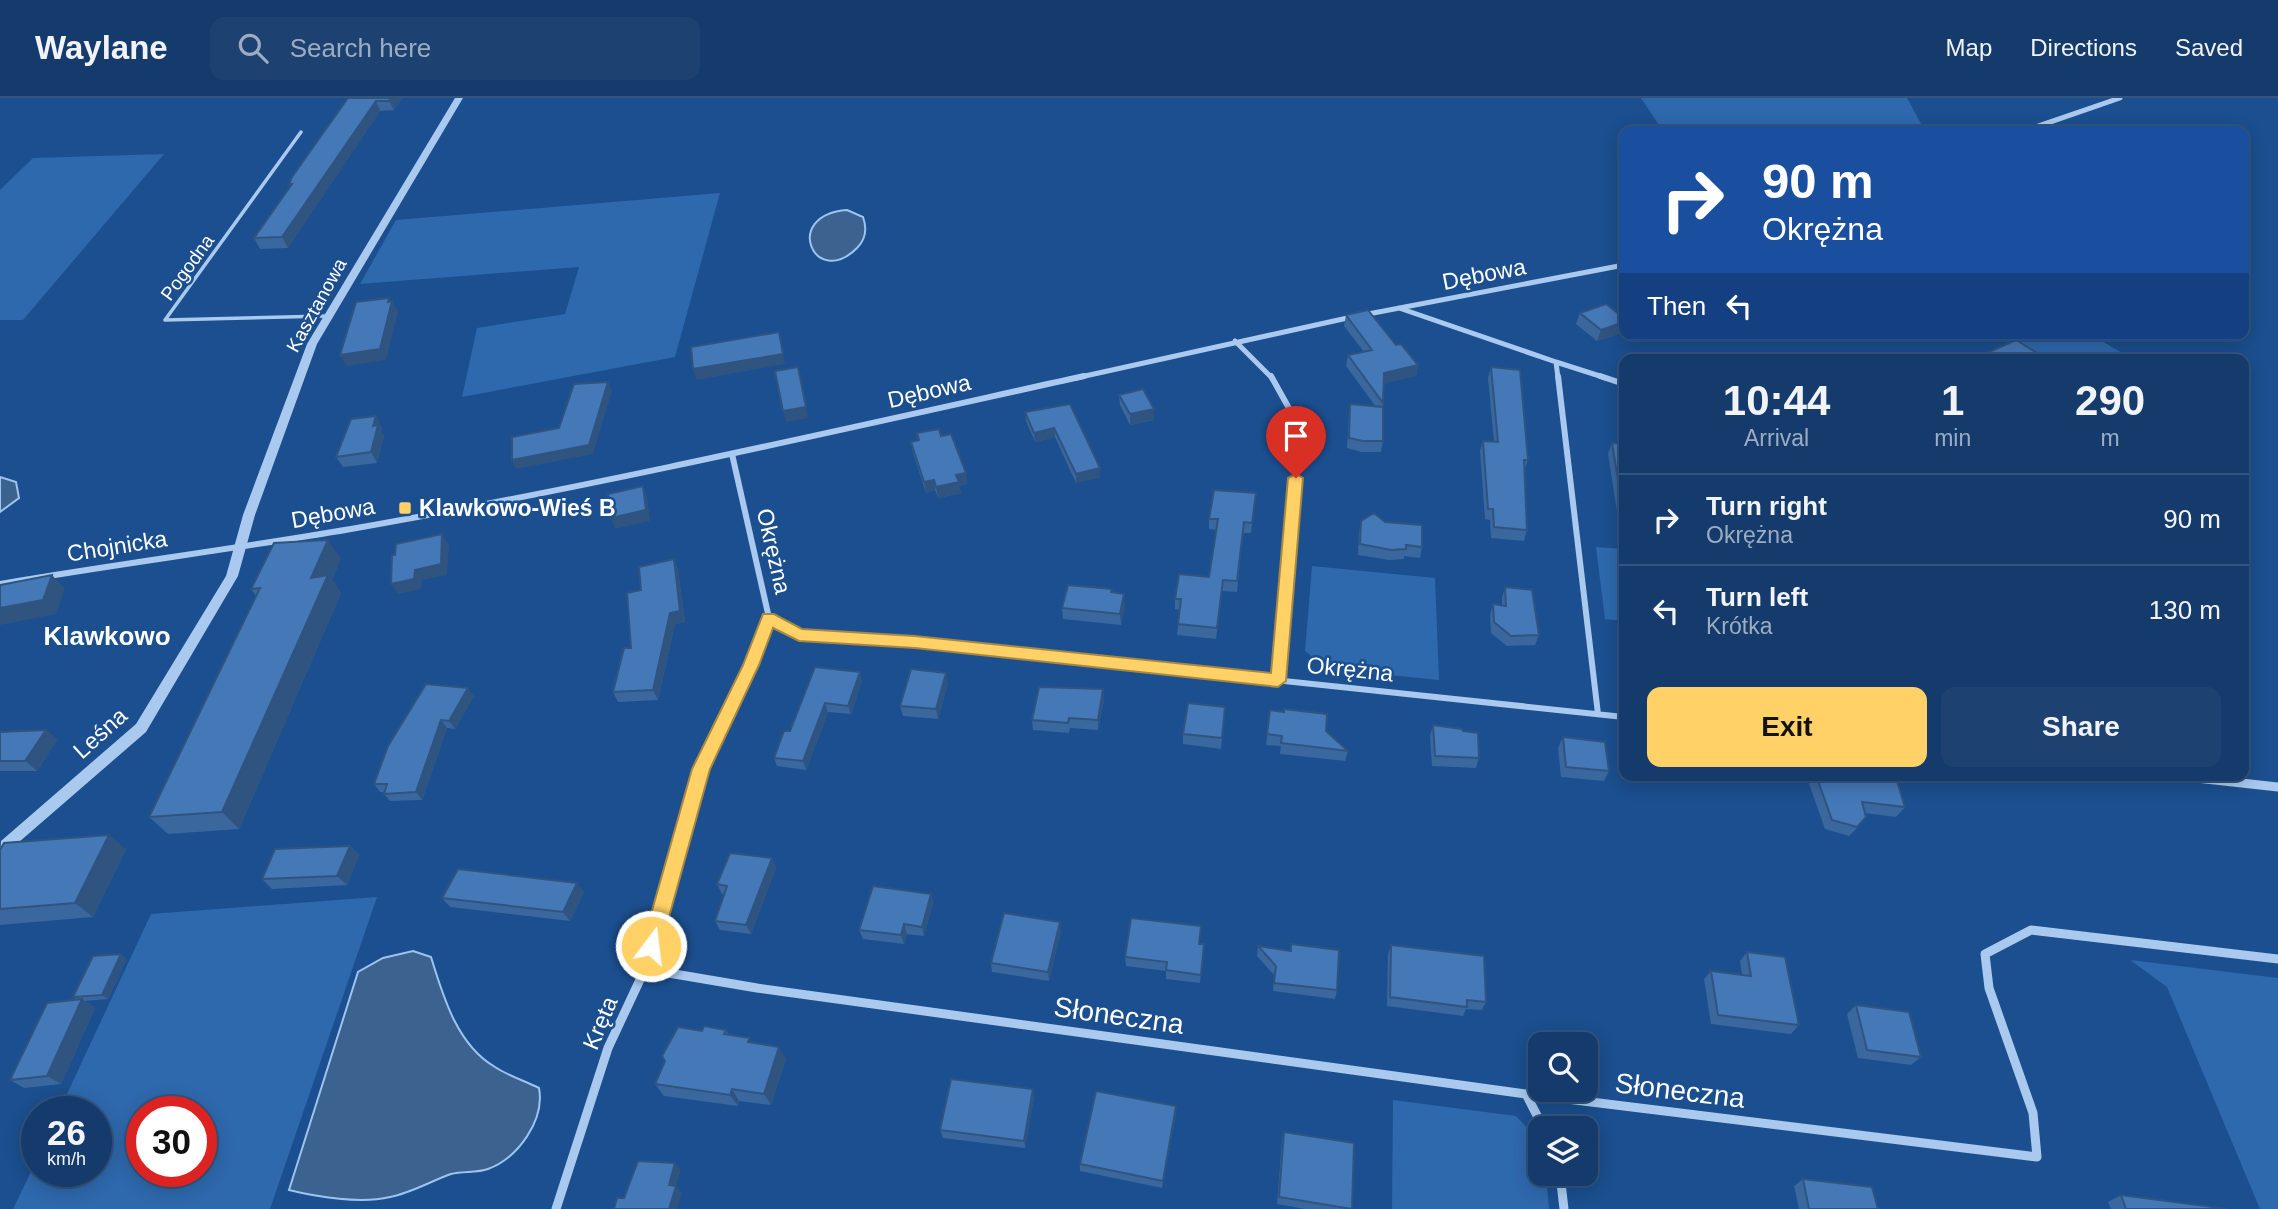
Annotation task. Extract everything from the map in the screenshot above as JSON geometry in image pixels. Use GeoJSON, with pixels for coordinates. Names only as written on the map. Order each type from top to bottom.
{"type":"FeatureCollection","features":[{"type":"Feature","properties":{"kind":"street","name":"Kasztanowa"},"geometry":{"type":"LineString","coordinates":[[240,547],[290,396],[327,316],[460,98]]}},
{"type":"Feature","properties":{"kind":"street"},"geometry":{"type":"LineString","coordinates":[[2038,126],[2119,98]]}},
{"type":"Feature","properties":{"kind":"street","name":"Dębowa"},"geometry":{"type":"LineString","coordinates":[[240,547],[350,529],[732,454],[1235,341],[1619,266]]}},
{"type":"Feature","properties":{"kind":"street"},"geometry":{"type":"LineString","coordinates":[[1397,308],[1619,382]]}},
{"type":"Feature","properties":{"kind":"street"},"geometry":{"type":"LineString","coordinates":[[1235,341],[1269,372],[1300,428],[1278,681]]}},
{"type":"Feature","properties":{"kind":"street"},"geometry":{"type":"LineString","coordinates":[[1556,362],[1598,714]]}},
{"type":"Feature","properties":{"kind":"street","name":"Okrężna"},"geometry":{"type":"LineString","coordinates":[[732,454],[769,618],[799,635],[915,642],[1619,716]]}},
{"type":"Feature","properties":{"kind":"street","name":"Chojnicka"},"geometry":{"type":"LineString","coordinates":[[0,584],[156,557],[240,547]]}},
{"type":"Feature","properties":{"kind":"street","name":"Leśna"},"geometry":{"type":"LineString","coordinates":[[0,856],[6,845],[61,795],[141,729],[232,576],[240,547]]}},
{"type":"Feature","properties":{"kind":"street","name":"Kręta"},"geometry":{"type":"LineString","coordinates":[[556,1209],[608,1048],[645,969],[701,769],[751,665],[769,618]]}},
{"type":"Feature","properties":{"kind":"street"},"geometry":{"type":"LineString","coordinates":[[2224,781],[2278,787]]}},
{"type":"Feature","properties":{"kind":"street","name":"Słoneczna"},"geometry":{"type":"LineString","coordinates":[[645,969],[757,988],[1526,1094],[2037,1157],[2033,1113],[1989,988],[1985,954],[2031,930],[2278,959]]}},
{"type":"Feature","properties":{"kind":"street"},"geometry":{"type":"LineString","coordinates":[[1526,1094],[1537,1116]]}},
{"type":"Feature","properties":{"kind":"street"},"geometry":{"type":"LineString","coordinates":[[1561,1186],[1564,1209]]}},
{"type":"Feature","properties":{"kind":"lane","name":"Pogodna"},"geometry":{"type":"LineString","coordinates":[[301,132],[165,320],[327,316]]}},
{"type":"Feature","properties":{"kind":"shaded area"},"geometry":{"type":"Polygon","coordinates":[[[1641,98],[1907,98],[1922,126],[1660,126],[1641,98]]]}},
{"type":"Feature","properties":{"kind":"shaded area"},"geometry":{"type":"Polygon","coordinates":[[[164,154],[23,320],[0,320],[0,190],[33,158],[164,154]]]}},
{"type":"Feature","properties":{"kind":"shaded area"},"geometry":{"type":"Polygon","coordinates":[[[720,193],[675,357],[462,397],[477,328],[565,314],[579,267],[360,284],[396,220],[720,193]]]}},
{"type":"Feature","properties":{"kind":"shaded area"},"geometry":{"type":"Polygon","coordinates":[[[847,210],[863,217],[865,233],[860,245],[842,259],[828,260],[818,256],[812,247],[810,235],[815,224],[827,215],[847,210]]]}},
{"type":"Feature","properties":{"kind":"shaded area"},"geometry":{"type":"Polygon","coordinates":[[[2010,340],[2100,340],[2124,354],[2032,354],[2010,340]]]}},
{"type":"Feature","properties":{"kind":"shaded area"},"geometry":{"type":"Polygon","coordinates":[[[0,477],[16,482],[19,498],[0,512],[0,477]]]}},
{"type":"Feature","properties":{"kind":"shaded area"},"geometry":{"type":"Polygon","coordinates":[[[1596,547],[1619,549],[1619,620],[1605,619],[1596,547]]]}},
{"type":"Feature","properties":{"kind":"shaded area"},"geometry":{"type":"Polygon","coordinates":[[[1312,566],[1435,578],[1439,680],[1327,669],[1305,651],[1312,566]]]}},
{"type":"Feature","properties":{"kind":"shaded area"},"geometry":{"type":"Polygon","coordinates":[[[377,897],[270,1209],[13,1209],[24,1187],[112,1187],[112,1096],[66,1096],[151,914],[377,897]]]}},
{"type":"Feature","properties":{"kind":"shaded area"},"geometry":{"type":"Polygon","coordinates":[[[413,951],[431,957],[453,1018],[461,1033],[482,1058],[511,1076],[539,1088],[538,1113],[533,1125],[519,1147],[499,1164],[484,1170],[451,1174],[398,1195],[353,1200],[289,1190],[358,972],[383,958],[413,951]]]}},
{"type":"Feature","properties":{"kind":"shaded area"},"geometry":{"type":"Polygon","coordinates":[[[2130,960],[2278,978],[2278,1209],[2260,1209],[2167,987],[2130,960]]]}},
{"type":"Feature","properties":{"kind":"shaded area"},"geometry":{"type":"Polygon","coordinates":[[[1393,1100],[1516,1116],[1528,1129],[1528,1186],[1547,1186],[1549,1209],[1392,1209],[1393,1100]]]}},
{"type":"Feature","properties":{"kind":"building"},"geometry":{"type":"Polygon","coordinates":[[[348,98],[391,98],[389,101],[376,101],[282,237],[254,238],[292,184],[289,184],[292,177],[348,98]]]}},
{"type":"Feature","properties":{"kind":"building"},"geometry":{"type":"Polygon","coordinates":[[[389,298],[388,302],[392,301],[380,349],[340,355],[356,302],[389,298]]]}},
{"type":"Feature","properties":{"kind":"building"},"geometry":{"type":"Polygon","coordinates":[[[1606,304],[1619,314],[1619,324],[1601,330],[1580,313],[1606,304]]]}},
{"type":"Feature","properties":{"kind":"building"},"geometry":{"type":"Polygon","coordinates":[[[1368,310],[1396,345],[1401,344],[1418,365],[1384,373],[1383,403],[1348,355],[1372,350],[1346,315],[1368,310]]]}},
{"type":"Feature","properties":{"kind":"building"},"geometry":{"type":"Polygon","coordinates":[[[779,332],[783,354],[693,369],[691,347],[779,332]]]}},
{"type":"Feature","properties":{"kind":"building"},"geometry":{"type":"Polygon","coordinates":[[[2016,340],[2039,354],[1992,354],[1989,352],[2016,340]]]}},
{"type":"Feature","properties":{"kind":"building"},"geometry":{"type":"Polygon","coordinates":[[[798,367],[806,407],[783,411],[775,371],[798,367]]]}},
{"type":"Feature","properties":{"kind":"building"},"geometry":{"type":"Polygon","coordinates":[[[1491,367],[1520,370],[1528,460],[1524,460],[1527,530],[1494,527],[1493,509],[1488,509],[1483,441],[1498,442],[1491,367]]]}},
{"type":"Feature","properties":{"kind":"building"},"geometry":{"type":"Polygon","coordinates":[[[608,382],[589,445],[512,460],[512,437],[559,428],[574,384],[608,382]]]}},
{"type":"Feature","properties":{"kind":"building"},"geometry":{"type":"Polygon","coordinates":[[[1143,389],[1154,409],[1130,414],[1119,395],[1143,389]]]}},
{"type":"Feature","properties":{"kind":"building"},"geometry":{"type":"Polygon","coordinates":[[[1070,404],[1100,468],[1076,474],[1054,428],[1034,433],[1025,412],[1070,404]]]}},
{"type":"Feature","properties":{"kind":"building"},"geometry":{"type":"Polygon","coordinates":[[[1350,404],[1383,407],[1383,441],[1349,438],[1350,404]]]}},
{"type":"Feature","properties":{"kind":"building"},"geometry":{"type":"Polygon","coordinates":[[[376,416],[373,426],[378,425],[371,452],[336,457],[351,419],[376,416]]]}},
{"type":"Feature","properties":{"kind":"building"},"geometry":{"type":"Polygon","coordinates":[[[939,429],[941,436],[951,434],[966,473],[956,475],[959,482],[936,487],[934,480],[924,482],[911,442],[919,440],[917,433],[939,429]]]}},
{"type":"Feature","properties":{"kind":"building"},"geometry":{"type":"Polygon","coordinates":[[[1612,443],[1619,444],[1619,486],[1612,443]]]}},
{"type":"Feature","properties":{"kind":"building"},"geometry":{"type":"Polygon","coordinates":[[[643,486],[646,510],[611,518],[608,494],[643,486]]]}},
{"type":"Feature","properties":{"kind":"building"},"geometry":{"type":"Polygon","coordinates":[[[1214,490],[1256,493],[1252,523],[1244,522],[1237,581],[1223,580],[1217,628],[1178,624],[1181,599],[1175,599],[1179,574],[1209,577],[1218,519],[1209,519],[1214,490]]]}},
{"type":"Feature","properties":{"kind":"building"},"geometry":{"type":"Polygon","coordinates":[[[1374,513],[1385,522],[1422,525],[1422,547],[1406,545],[1406,549],[1391,550],[1360,544],[1361,521],[1374,513]]]}},
{"type":"Feature","properties":{"kind":"building"},"geometry":{"type":"Polygon","coordinates":[[[442,534],[441,564],[415,570],[414,579],[391,584],[392,555],[395,555],[396,544],[442,534]]]}},
{"type":"Feature","properties":{"kind":"building"},"geometry":{"type":"Polygon","coordinates":[[[328,540],[311,578],[328,575],[222,812],[149,817],[260,588],[251,589],[274,543],[328,540]]]}},
{"type":"Feature","properties":{"kind":"building"},"geometry":{"type":"Polygon","coordinates":[[[674,559],[680,611],[670,613],[653,690],[613,692],[624,648],[631,648],[627,593],[641,590],[639,567],[674,559]]]}},
{"type":"Feature","properties":{"kind":"building"},"geometry":{"type":"Polygon","coordinates":[[[52,575],[43,600],[0,608],[0,585],[52,575]]]}},
{"type":"Feature","properties":{"kind":"building"},"geometry":{"type":"Polygon","coordinates":[[[1068,585],[1112,589],[1111,592],[1124,594],[1120,614],[1062,608],[1068,585]]]}},
{"type":"Feature","properties":{"kind":"building"},"geometry":{"type":"Polygon","coordinates":[[[1505,587],[1532,590],[1539,635],[1511,636],[1494,622],[1493,604],[1506,606],[1505,587]]]}},
{"type":"Feature","properties":{"kind":"building"},"geometry":{"type":"Polygon","coordinates":[[[815,667],[860,672],[848,706],[825,703],[803,761],[774,758],[784,731],[790,731],[815,667]]]}},
{"type":"Feature","properties":{"kind":"building"},"geometry":{"type":"Polygon","coordinates":[[[911,669],[946,673],[936,709],[900,706],[911,669]]]}},
{"type":"Feature","properties":{"kind":"building"},"geometry":{"type":"Polygon","coordinates":[[[426,684],[468,688],[449,721],[441,720],[416,792],[384,794],[387,784],[374,784],[388,746],[426,684]]]}},
{"type":"Feature","properties":{"kind":"building"},"geometry":{"type":"Polygon","coordinates":[[[1039,687],[1103,689],[1098,720],[1069,718],[1068,723],[1032,720],[1039,687]]]}},
{"type":"Feature","properties":{"kind":"building"},"geometry":{"type":"Polygon","coordinates":[[[1188,703],[1225,707],[1222,738],[1183,734],[1188,703]]]}},
{"type":"Feature","properties":{"kind":"building"},"geometry":{"type":"Polygon","coordinates":[[[1284,709],[1327,714],[1326,731],[1348,751],[1281,743],[1282,736],[1267,734],[1270,710],[1284,712],[1284,709]]]}},
{"type":"Feature","properties":{"kind":"building"},"geometry":{"type":"Polygon","coordinates":[[[1433,725],[1478,733],[1479,758],[1435,756],[1433,725]]]}},
{"type":"Feature","properties":{"kind":"building"},"geometry":{"type":"Polygon","coordinates":[[[46,730],[25,761],[0,761],[0,732],[46,730]]]}},
{"type":"Feature","properties":{"kind":"building"},"geometry":{"type":"Polygon","coordinates":[[[1563,737],[1605,742],[1609,771],[1566,767],[1563,737]]]}},
{"type":"Feature","properties":{"kind":"building"},"geometry":{"type":"Polygon","coordinates":[[[1818,781],[1897,781],[1905,807],[1862,802],[1866,817],[1857,827],[1832,820],[1818,781]]]}},
{"type":"Feature","properties":{"kind":"building"},"geometry":{"type":"Polygon","coordinates":[[[109,835],[75,903],[0,909],[0,850],[4,843],[109,835]]]}},
{"type":"Feature","properties":{"kind":"building"},"geometry":{"type":"Polygon","coordinates":[[[350,846],[337,876],[262,879],[275,849],[350,846]]]}},
{"type":"Feature","properties":{"kind":"building"},"geometry":{"type":"Polygon","coordinates":[[[730,853],[772,858],[746,925],[715,921],[727,886],[717,884],[730,853]]]}},
{"type":"Feature","properties":{"kind":"building"},"geometry":{"type":"Polygon","coordinates":[[[458,869],[577,883],[563,912],[442,898],[458,869]]]}},
{"type":"Feature","properties":{"kind":"building"},"geometry":{"type":"Polygon","coordinates":[[[873,886],[931,894],[922,927],[904,924],[901,935],[859,930],[873,886]]]}},
{"type":"Feature","properties":{"kind":"building"},"geometry":{"type":"Polygon","coordinates":[[[1004,913],[1060,922],[1048,972],[991,963],[1004,913]]]}},
{"type":"Feature","properties":{"kind":"building"},"geometry":{"type":"Polygon","coordinates":[[[1131,918],[1201,926],[1199,944],[1204,944],[1201,975],[1166,970],[1167,962],[1125,957],[1131,918]]]}},
{"type":"Feature","properties":{"kind":"building"},"geometry":{"type":"Polygon","coordinates":[[[1291,944],[1339,950],[1337,990],[1274,983],[1276,966],[1258,946],[1291,951],[1291,944]]]}},
{"type":"Feature","properties":{"kind":"building"},"geometry":{"type":"Polygon","coordinates":[[[1391,945],[1484,956],[1486,1002],[1467,1000],[1467,1007],[1390,997],[1391,945]]]}},
{"type":"Feature","properties":{"kind":"building"},"geometry":{"type":"Polygon","coordinates":[[[1747,952],[1785,957],[1799,1025],[1718,1015],[1711,971],[1751,976],[1747,952]]]}},
{"type":"Feature","properties":{"kind":"building"},"geometry":{"type":"Polygon","coordinates":[[[121,954],[102,995],[73,997],[93,956],[121,954]]]}},
{"type":"Feature","properties":{"kind":"building"},"geometry":{"type":"Polygon","coordinates":[[[82,999],[47,1076],[10,1080],[47,1003],[82,999]]]}},
{"type":"Feature","properties":{"kind":"building"},"geometry":{"type":"Polygon","coordinates":[[[1856,1005],[1909,1012],[1921,1057],[1867,1050],[1856,1005]]]}},
{"type":"Feature","properties":{"kind":"building"},"geometry":{"type":"Polygon","coordinates":[[[704,1026],[726,1030],[724,1034],[750,1038],[748,1042],[779,1047],[764,1094],[732,1089],[730,1095],[655,1084],[665,1061],[662,1056],[678,1027],[702,1031],[704,1026]]]}},
{"type":"Feature","properties":{"kind":"building"},"geometry":{"type":"Polygon","coordinates":[[[951,1079],[1033,1089],[1024,1141],[940,1130],[951,1079]]]}},
{"type":"Feature","properties":{"kind":"building"},"geometry":{"type":"Polygon","coordinates":[[[1096,1091],[1176,1106],[1163,1181],[1080,1164],[1096,1091]]]}},
{"type":"Feature","properties":{"kind":"building"},"geometry":{"type":"Polygon","coordinates":[[[1284,1132],[1354,1143],[1352,1209],[1279,1197],[1284,1132]]]}},
{"type":"Feature","properties":{"kind":"building"},"geometry":{"type":"Polygon","coordinates":[[[638,1161],[675,1163],[669,1185],[676,1186],[669,1209],[614,1209],[617,1198],[624,1198],[638,1161]]]}},
{"type":"Feature","properties":{"kind":"building"},"geometry":{"type":"Polygon","coordinates":[[[1803,1179],[1872,1187],[1878,1209],[1809,1209],[1803,1179]]]}},
{"type":"Feature","properties":{"kind":"building"},"geometry":{"type":"Polygon","coordinates":[[[2121,1195],[2228,1209],[2126,1209],[2121,1195]]]}},
{"type":"Feature","properties":{"kind":"place","name":"Klawkowo-Wieś B"},"geometry":{"type":"Point","coordinates":[405,508]}},
{"type":"Feature","properties":{"kind":"district","name":"Klawkowo"},"geometry":{"type":"Point","coordinates":[107,636]}},
{"type":"Feature","properties":{"kind":"route"},"geometry":{"type":"LineString","coordinates":[[651,946],[701,769],[751,665],[769,618],[799,635],[915,642],[1278,681],[1296,478]]}}]}
